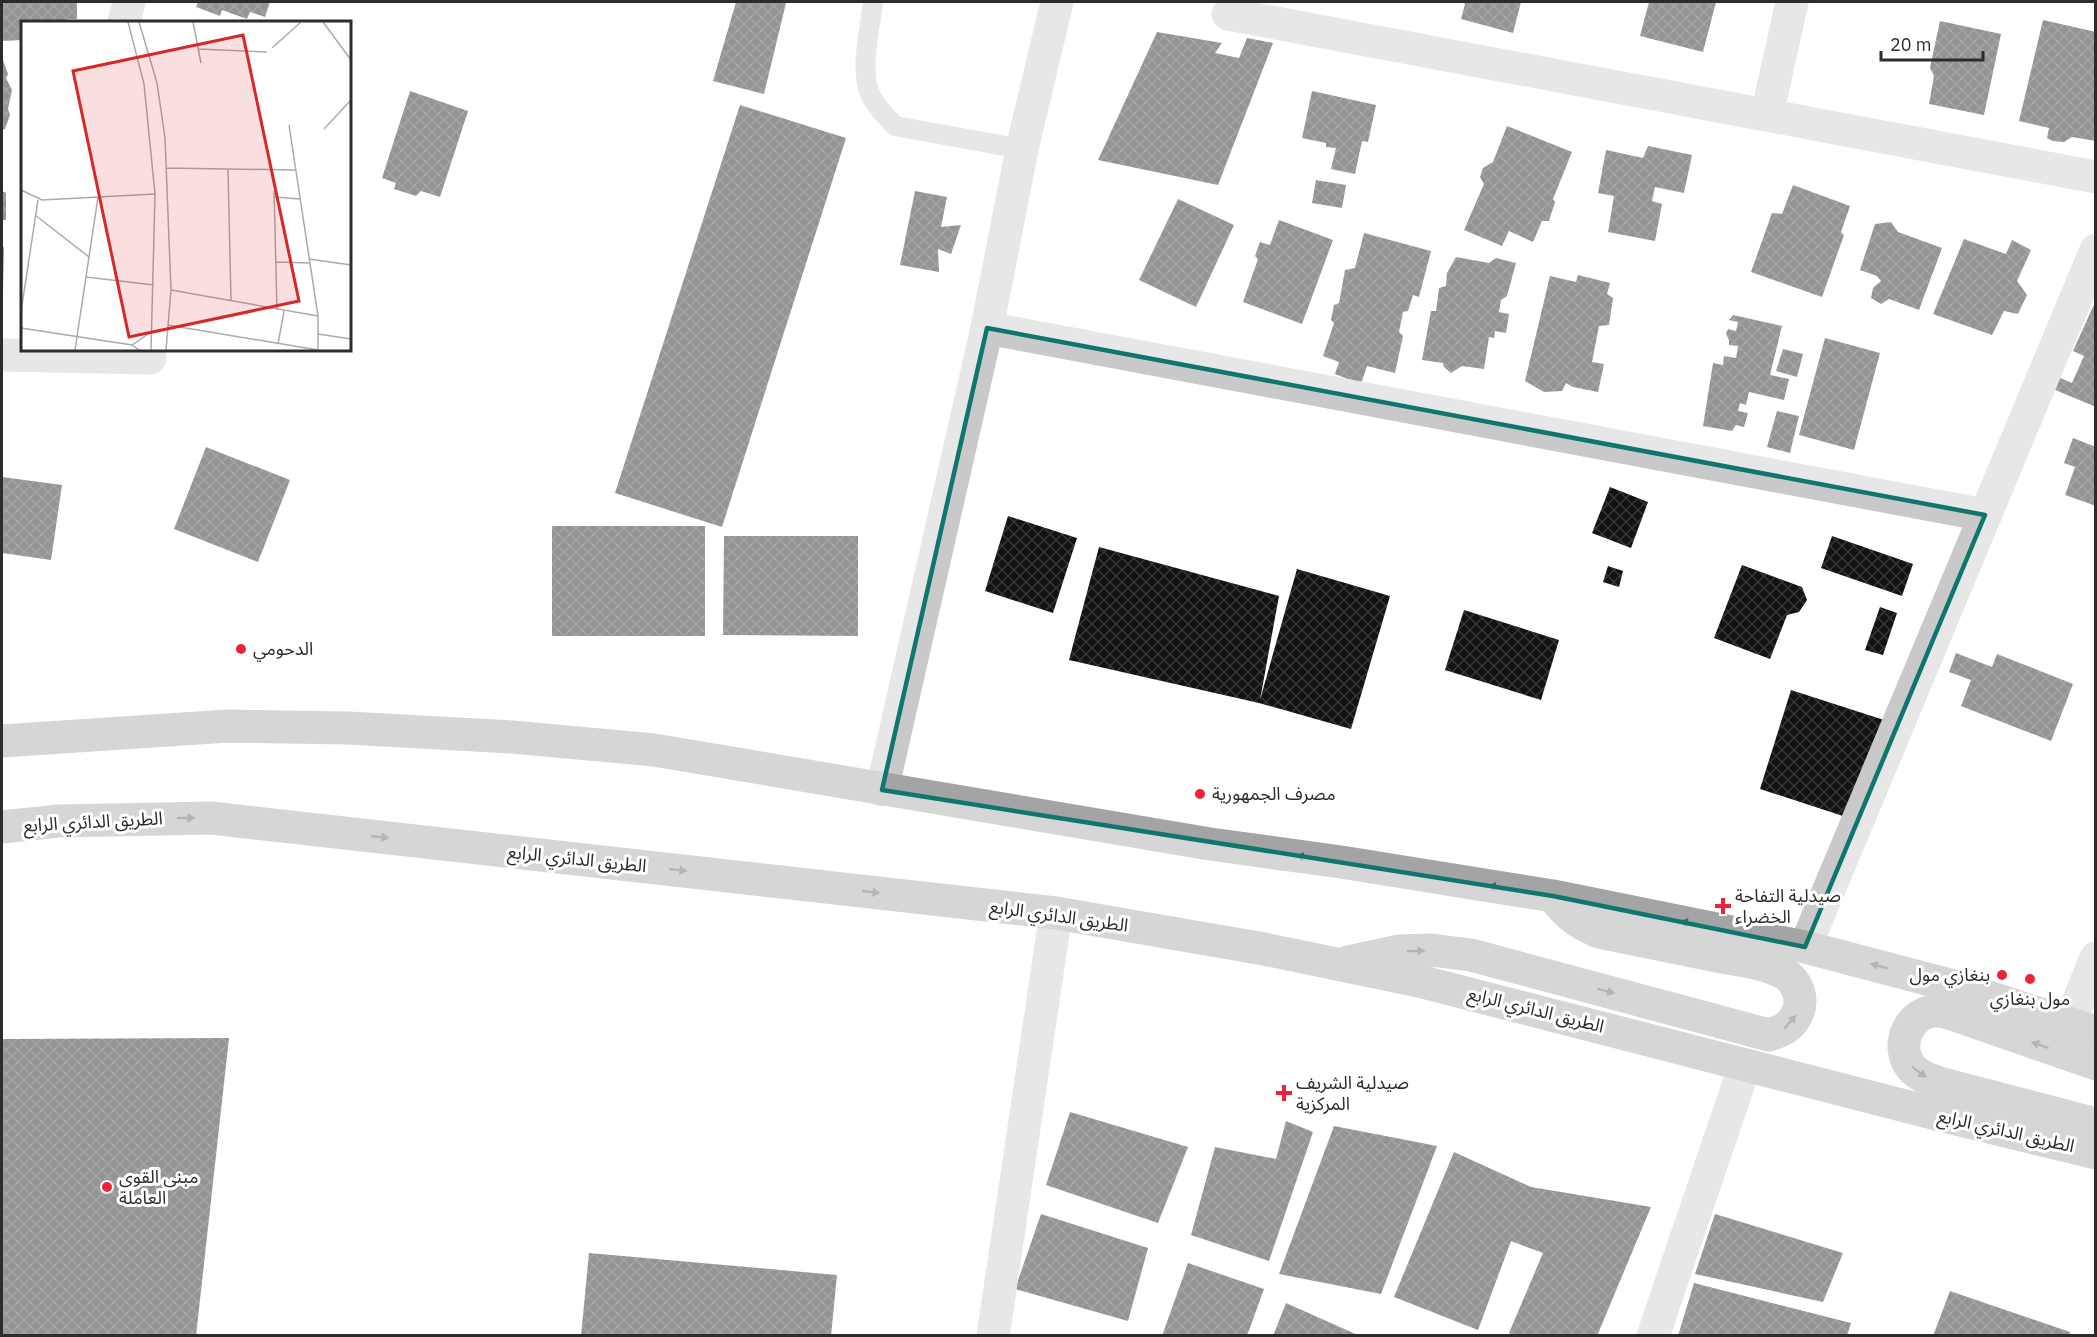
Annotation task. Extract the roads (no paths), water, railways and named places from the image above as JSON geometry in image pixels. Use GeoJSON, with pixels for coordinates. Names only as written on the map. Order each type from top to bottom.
{"type":"FeatureCollection","features":[{"type":"Feature","properties":{"kind":"main road"},"geometry":{"type":"LineString","coordinates":[[2,741],[228,726],[348,728],[512,737],[654,750],[882,790],[1553,897],[1805,946],[1961,988],[2083,1028]]}},
{"type":"Feature","properties":{"kind":"main road","name":"الطريق الدائري الرابع"},"geometry":{"type":"LineString","coordinates":[[2,827],[59,821],[211,818],[1056,913],[1264,949],[1473,994],[1940,1115],[2091,1149]]}},
{"type":"Feature","properties":{"kind":"main road"},"geometry":{"type":"LineString","coordinates":[[1338,964],[1398,951],[1431,950],[1471,955],[1768,1035],[1782,1031],[1792,1023],[1799,1011],[1800,997],[1795,984],[1785,974],[1755,964],[1599,932],[1579,924],[1553,897]]}},
{"type":"Feature","properties":{"kind":"main road"},"geometry":{"type":"LineString","coordinates":[[2091,1149],[1923,1077],[1911,1068],[1904,1054],[1904,1038],[1911,1024],[1917,1019],[1922,1015],[1937,1011],[1952,1014],[2096,1064]]}},
{"type":"Feature","properties":{"kind":"street"},"geometry":{"type":"LineString","coordinates":[[124,21],[129,2]]}},
{"type":"Feature","properties":{"kind":"street"},"geometry":{"type":"LineString","coordinates":[[882,790],[987,328],[1022,149],[1058,2]]}},
{"type":"Feature","properties":{"kind":"street"},"geometry":{"type":"LineString","coordinates":[[1767,115],[1792,2]]}},
{"type":"Feature","properties":{"kind":"street"},"geometry":{"type":"LineString","coordinates":[[1228,14],[1272,12],[1767,115],[2096,177]]}},
{"type":"Feature","properties":{"kind":"street"},"geometry":{"type":"LineString","coordinates":[[1805,946],[2096,250]]}},
{"type":"Feature","properties":{"kind":"street"},"geometry":{"type":"LineString","coordinates":[[987,328],[1985,515]]}},
{"type":"Feature","properties":{"kind":"street"},"geometry":{"type":"LineString","coordinates":[[2,355],[37,353],[150,358]]}},
{"type":"Feature","properties":{"kind":"street"},"geometry":{"type":"LineString","coordinates":[[993,1335],[1056,913]]}},
{"type":"Feature","properties":{"kind":"street"},"geometry":{"type":"LineString","coordinates":[[2083,1028],[2096,958]]}},
{"type":"Feature","properties":{"kind":"street"},"geometry":{"type":"LineString","coordinates":[[1653,1335],[1745,1065]]}},
{"type":"Feature","properties":{"kind":"lane"},"geometry":{"type":"LineString","coordinates":[[873,2],[865,70],[870,95],[896,126],[1022,149]]}},
{"type":"Feature","properties":{"kind":"place","name":"الدحومي"},"geometry":{"type":"Point","coordinates":[241,649]}},
{"type":"Feature","properties":{"kind":"place","name":"مصرف الجمهورية"},"geometry":{"type":"Point","coordinates":[1200,794]}},
{"type":"Feature","properties":{"kind":"place","name":"صيدلية التفاحة الخضراء"},"geometry":{"type":"Point","coordinates":[1723,906]}},
{"type":"Feature","properties":{"kind":"place","name":"بنغازي مول"},"geometry":{"type":"Point","coordinates":[2002,975]}},
{"type":"Feature","properties":{"kind":"place","name":"مول بنغازي"},"geometry":{"type":"Point","coordinates":[2030,979]}},
{"type":"Feature","properties":{"kind":"place","name":"صيدلية الشريف المركزية"},"geometry":{"type":"Point","coordinates":[1284,1093]}},
{"type":"Feature","properties":{"kind":"place","name":"مبنى القوى العاملة"},"geometry":{"type":"Point","coordinates":[107,1187]}}]}
